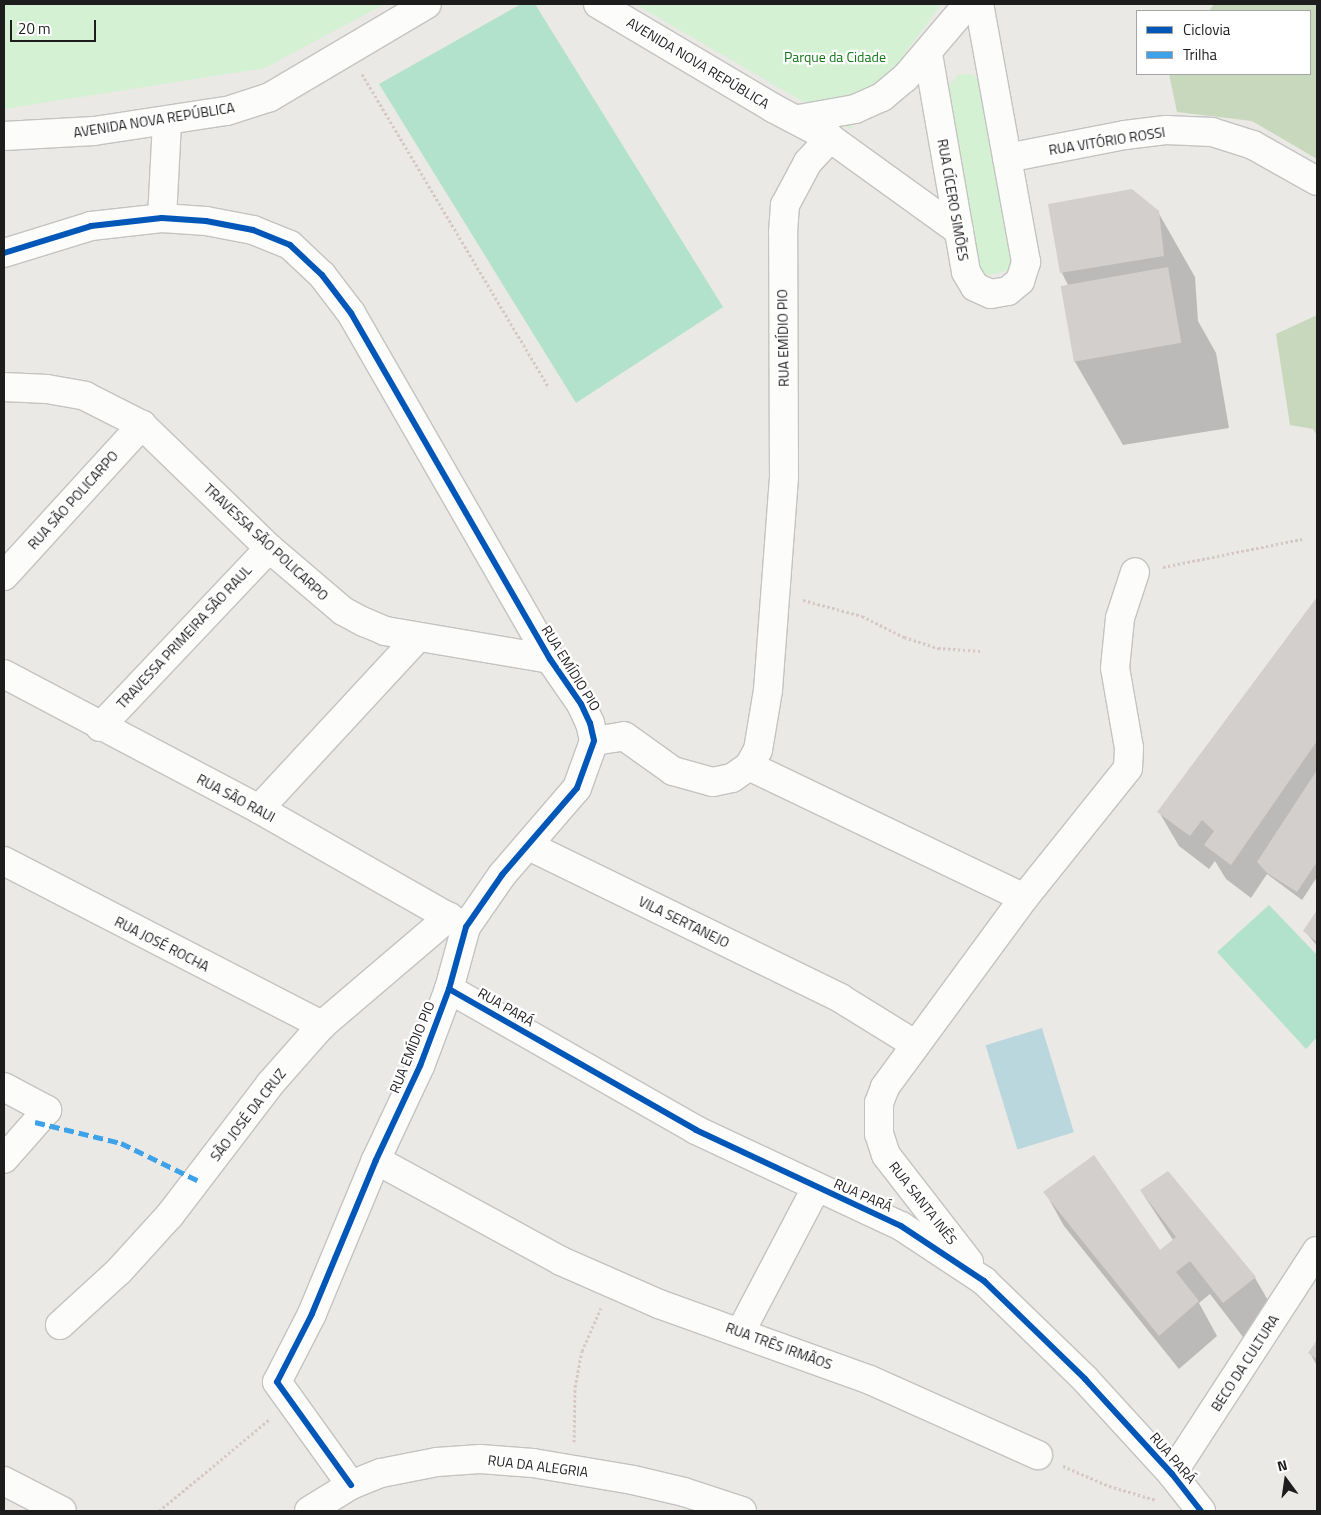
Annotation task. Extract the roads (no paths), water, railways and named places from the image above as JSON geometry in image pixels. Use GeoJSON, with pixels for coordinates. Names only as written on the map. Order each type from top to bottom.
{"type":"FeatureCollection","features":[{"type":"Feature","properties":{"kind":"street","name":"AVENIDA NOVA REPÚBLICA"},"geometry":{"type":"LineString","coordinates":[[4,136],[40,136],[167,121],[227,111],[270,97],[427,4]]}},
{"type":"Feature","properties":{"kind":"street","name":"AVENIDA NOVA REPÚBLICA"},"geometry":{"type":"LineString","coordinates":[[598,4],[773,108],[799,119],[830,138],[959,231]]}},
{"type":"Feature","properties":{"kind":"street"},"geometry":{"type":"LineString","coordinates":[[799,119],[855,109],[882,97],[905,78],[928,54],[968,4]]}},
{"type":"Feature","properties":{"kind":"street","name":"RUA CÍCERO SIMÕES"},"geometry":{"type":"LineString","coordinates":[[928,54],[966,272],[976,287],[991,294],[1008,291],[1020,281],[1026,262],[979,4]]}},
{"type":"Feature","properties":{"kind":"street"},"geometry":{"type":"LineString","coordinates":[[162,218],[167,121]]}},
{"type":"Feature","properties":{"kind":"street","name":"RUA VITÓRIO ROSSI"},"geometry":{"type":"LineString","coordinates":[[1007,158],[1125,135],[1166,130],[1212,132],[1253,145],[1317,181]]}},
{"type":"Feature","properties":{"kind":"street","name":"RUA EMÍDIO PIO"},"geometry":{"type":"LineString","coordinates":[[749,766],[758,750],[766,699],[784,478],[782,278],[785,205],[808,162],[830,138]]}},
{"type":"Feature","properties":{"kind":"street","name":"RUA EMÍDIO PIO"},"geometry":{"type":"LineString","coordinates":[[4,253],[91,226],[162,218],[206,221],[253,230],[290,245],[322,276],[351,313],[550,659],[581,704],[594,741],[577,788],[481,901],[457,922],[449,989],[420,1066],[376,1160],[312,1314],[277,1382],[352,1485]]}},
{"type":"Feature","properties":{"kind":"street","name":"TRAVESSA SÃO POLICARPO"},"geometry":{"type":"LineString","coordinates":[[4,387],[47,389],[85,396],[142,425],[269,548],[343,612],[385,631],[550,659]]}},
{"type":"Feature","properties":{"kind":"street","name":"RUA SÃO POLICARPO"},"geometry":{"type":"LineString","coordinates":[[4,576],[142,425]]}},
{"type":"Feature","properties":{"kind":"street","name":"TRAVESSA PRIMEIRA SÃO RAUL"},"geometry":{"type":"LineString","coordinates":[[100,727],[269,548]]}},
{"type":"Feature","properties":{"kind":"street","name":"RUA SANTA INÊS"},"geometry":{"type":"LineString","coordinates":[[984,1281],[886,1155],[879,1134],[879,1103],[885,1087],[1024,898],[1128,768],[1129,748],[1114,668],[1120,618],[1135,572]]}},
{"type":"Feature","properties":{"kind":"street"},"geometry":{"type":"LineString","coordinates":[[259,809],[418,637]]}},
{"type":"Feature","properties":{"kind":"street","name":"RUA SÃO RAUI"},"geometry":{"type":"LineString","coordinates":[[4,674],[100,727],[259,809],[457,922]]}},
{"type":"Feature","properties":{"kind":"street"},"geometry":{"type":"LineString","coordinates":[[594,741],[624,736],[673,771],[693,779],[713,782],[732,778],[749,766],[1024,898]]}},
{"type":"Feature","properties":{"kind":"street","name":"VILA SERTANEJO"},"geometry":{"type":"LineString","coordinates":[[528,846],[840,998],[916,1045]]}},
{"type":"Feature","properties":{"kind":"street","name":"RUA JOSÉ ROCHA"},"geometry":{"type":"LineString","coordinates":[[4,861],[322,1025]]}},
{"type":"Feature","properties":{"kind":"street","name":"SÃO JOSÉ DA CRUZ"},"geometry":{"type":"LineString","coordinates":[[60,1325],[119,1271],[170,1216],[270,1084],[322,1025],[457,922]]}},
{"type":"Feature","properties":{"kind":"street","name":"RUA PARÁ"},"geometry":{"type":"LineString","coordinates":[[449,989],[696,1130],[816,1188],[901,1226],[984,1281],[1085,1379],[1172,1474],[1197,1507]]}},
{"type":"Feature","properties":{"kind":"street"},"geometry":{"type":"LineString","coordinates":[[4,1087],[47,1110],[4,1159]]}},
{"type":"Feature","properties":{"kind":"street","name":"RUA TRÊS IRMÃOS"},"geometry":{"type":"LineString","coordinates":[[376,1160],[552,1256],[611,1283],[659,1304],[741,1330],[870,1380],[1038,1455]]}},
{"type":"Feature","properties":{"kind":"street"},"geometry":{"type":"LineString","coordinates":[[741,1330],[816,1188]]}},
{"type":"Feature","properties":{"kind":"street","name":"BECO DA CULTURA"},"geometry":{"type":"LineString","coordinates":[[1172,1474],[1317,1251]]}},
{"type":"Feature","properties":{"kind":"street","name":"RUA DA ALEGRIA"},"geometry":{"type":"LineString","coordinates":[[309,1511],[352,1485],[381,1473],[437,1462],[480,1459],[573,1470],[684,1492],[742,1511]]}},
{"type":"Feature","properties":{"kind":"street"},"geometry":{"type":"LineString","coordinates":[[4,1481],[62,1511]]}},
{"type":"Feature","properties":{"kind":"water"},"geometry":{"type":"Polygon","coordinates":[[[1042,1028],[1074,1132],[1017,1149],[986,1045],[1042,1028]]]}},
{"type":"Feature","properties":{"kind":"park label","name":"Parque da Cidade"},"geometry":{"type":"Point","coordinates":[835,57]}}]}
